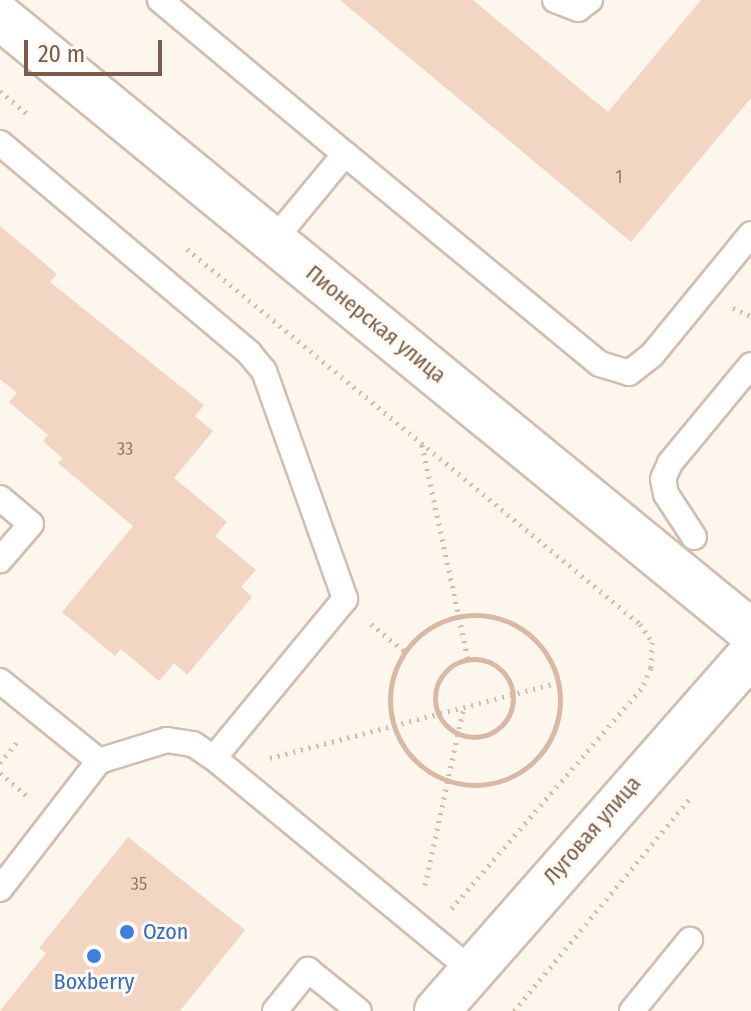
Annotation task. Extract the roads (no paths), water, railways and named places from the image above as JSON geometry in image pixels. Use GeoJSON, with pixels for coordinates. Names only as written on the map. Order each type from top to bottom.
{"type":"FeatureCollection","features":[{"type":"Feature","properties":{"kind":"street","name":"Пионерская улица"},"geometry":{"type":"LineString","coordinates":[[0,17],[751,632]]}},
{"type":"Feature","properties":{"kind":"street","name":"Луговая улица"},"geometry":{"type":"LineString","coordinates":[[437,1011],[751,653]]}},
{"type":"Feature","properties":{"kind":"lane"},"geometry":{"type":"LineString","coordinates":[[160,0],[600,364],[629,373],[652,355],[751,234]]}},
{"type":"Feature","properties":{"kind":"lane"},"geometry":{"type":"LineString","coordinates":[[555,0],[578,9],[590,0]]}},
{"type":"Feature","properties":{"kind":"lane"},"geometry":{"type":"LineString","coordinates":[[0,143],[249,353],[264,371],[344,601],[214,758]]}},
{"type":"Feature","properties":{"kind":"lane"},"geometry":{"type":"LineString","coordinates":[[273,241],[345,154]]}},
{"type":"Feature","properties":{"kind":"lane"},"geometry":{"type":"LineString","coordinates":[[694,537],[666,494],[663,479],[670,463],[751,365]]}},
{"type":"Feature","properties":{"kind":"lane"},"geometry":{"type":"LineString","coordinates":[[0,498],[31,524],[0,560]]}},
{"type":"Feature","properties":{"kind":"lane"},"geometry":{"type":"LineString","coordinates":[[0,681],[99,761]]}},
{"type":"Feature","properties":{"kind":"lane"},"geometry":{"type":"LineString","coordinates":[[0,889],[99,761],[167,740],[193,744],[471,970]]}},
{"type":"Feature","properties":{"kind":"lane"},"geometry":{"type":"LineString","coordinates":[[632,1011],[690,940]]}},
{"type":"Feature","properties":{"kind":"lane"},"geometry":{"type":"LineString","coordinates":[[275,1011],[308,970],[359,1011]]}},
{"type":"Feature","properties":{"kind":"place","name":"Ozon"},"geometry":{"type":"Point","coordinates":[127,932]}},
{"type":"Feature","properties":{"kind":"place","name":"Boxberry"},"geometry":{"type":"Point","coordinates":[94,956]}}]}
